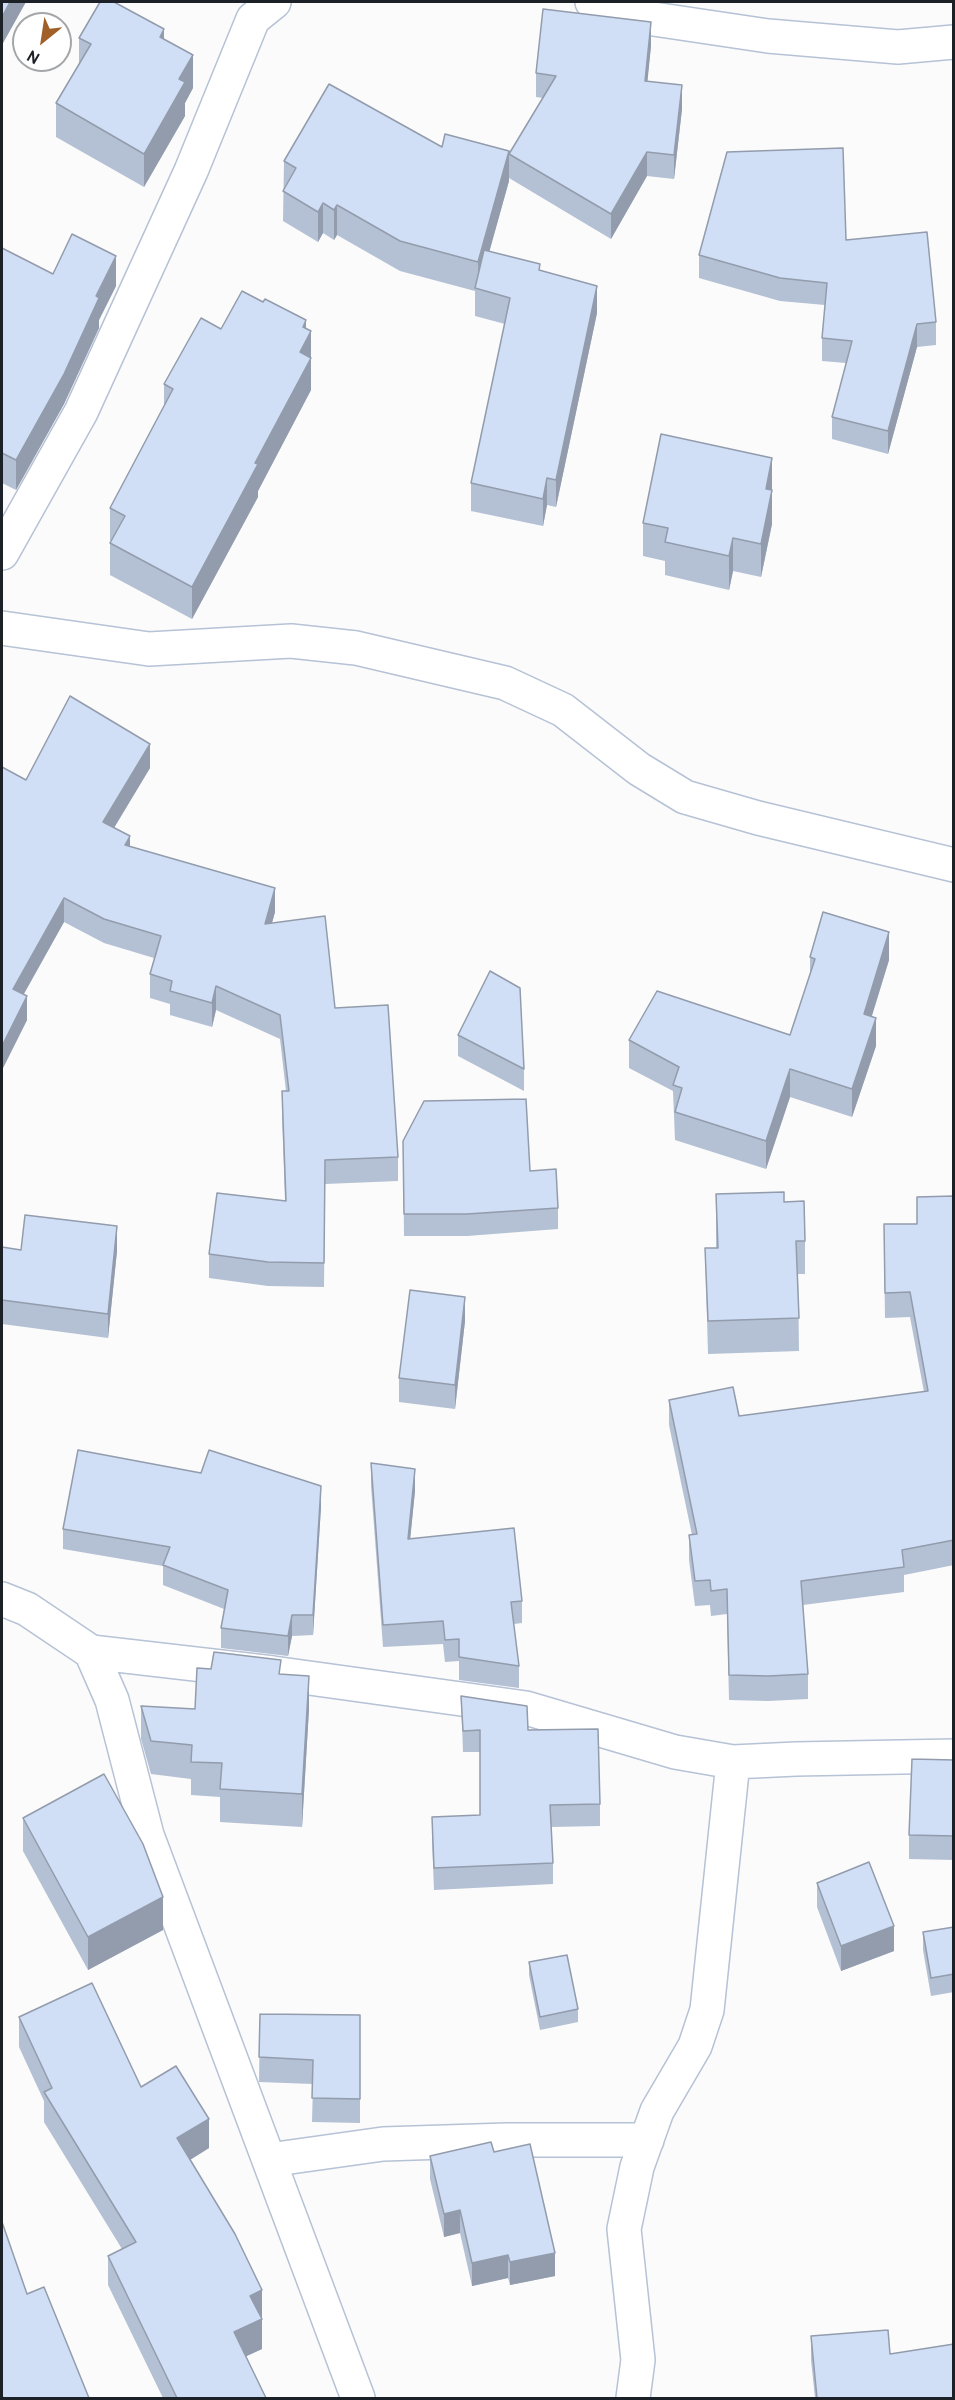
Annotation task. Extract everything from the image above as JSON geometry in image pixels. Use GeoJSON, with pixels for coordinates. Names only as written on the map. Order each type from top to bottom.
{"type":"FeatureCollection","features":[{"type":"Feature","properties":{"kind":"street"},"geometry":{"type":"LineString","coordinates":[[2,553],[81,412],[191,171],[253,19],[274,2]]}},
{"type":"Feature","properties":{"kind":"street"},"geometry":{"type":"LineString","coordinates":[[592,2],[647,18],[768,36],[898,47],[954,42]]}},
{"type":"Feature","properties":{"kind":"street"},"geometry":{"type":"LineString","coordinates":[[2,628],[149,649],[291,642],[356,648],[505,683],[563,710],[639,769],[684,797],[758,818],[954,865]]}},
{"type":"Feature","properties":{"kind":"street"},"geometry":{"type":"LineString","coordinates":[[2,1599],[27,1609],[91,1652],[273,1673],[526,1707],[675,1752],[733,1762],[954,1756]]}},
{"type":"Feature","properties":{"kind":"street"},"geometry":{"type":"LineString","coordinates":[[91,1652],[112,1700],[147,1835],[358,2398]]}},
{"type":"Feature","properties":{"kind":"street"},"geometry":{"type":"LineString","coordinates":[[633,2398],[638,2360],[624,2229],[637,2167],[657,2111],[695,2046],[707,2010],[733,1762]]}},
{"type":"Feature","properties":{"kind":"street"},"geometry":{"type":"LineString","coordinates":[[269,2160],[383,2144],[507,2140],[647,2140]]}},
{"type":"Feature","properties":{"kind":"building"},"geometry":{"type":"Polygon","coordinates":[[[2,2],[10,2],[2,17],[2,2]]]}},
{"type":"Feature","properties":{"kind":"building"},"geometry":{"type":"Polygon","coordinates":[[[100,2],[114,2],[164,29],[160,37],[193,55],[179,79],[185,82],[144,154],[56,103],[91,44],[79,38],[100,2]]]}},
{"type":"Feature","properties":{"kind":"building"},"geometry":{"type":"Polygon","coordinates":[[[543,9],[651,22],[645,81],[682,85],[674,155],[647,152],[611,214],[509,154],[556,76],[536,73],[543,9]]]}},
{"type":"Feature","properties":{"kind":"building"},"geometry":{"type":"Polygon","coordinates":[[[329,84],[442,147],[445,134],[509,151],[478,262],[400,241],[337,205],[334,210],[323,203],[318,212],[283,191],[296,168],[284,161],[329,84]]]}},
{"type":"Feature","properties":{"kind":"building"},"geometry":{"type":"Polygon","coordinates":[[[843,148],[846,240],[927,232],[936,322],[917,324],[888,431],[832,417],[852,341],[822,338],[827,283],[780,278],[699,255],[727,152],[843,148]]]}},
{"type":"Feature","properties":{"kind":"building"},"geometry":{"type":"Polygon","coordinates":[[[72,234],[116,256],[96,296],[99,298],[64,374],[16,460],[2,453],[2,248],[53,274],[72,234]]]}},
{"type":"Feature","properties":{"kind":"building"},"geometry":{"type":"Polygon","coordinates":[[[484,250],[540,264],[539,270],[597,286],[556,480],[547,478],[543,499],[471,483],[510,298],[475,288],[484,250]]]}},
{"type":"Feature","properties":{"kind":"building"},"geometry":{"type":"Polygon","coordinates":[[[242,291],[263,302],[265,299],[306,320],[303,327],[311,331],[300,352],[311,358],[255,463],[258,464],[192,587],[110,543],[125,516],[110,508],[173,389],[164,384],[201,318],[221,329],[242,291]]]}},
{"type":"Feature","properties":{"kind":"building"},"geometry":{"type":"Polygon","coordinates":[[[661,434],[772,458],[766,489],[772,490],[761,544],[733,538],[729,556],[665,542],[668,528],[643,523],[661,434]]]}},
{"type":"Feature","properties":{"kind":"building"},"geometry":{"type":"Polygon","coordinates":[[[70,696],[150,744],[103,822],[130,836],[125,845],[275,888],[265,924],[325,916],[335,1008],[388,1005],[398,1157],[325,1160],[324,1263],[268,1262],[209,1254],[217,1193],[286,1201],[282,1091],[289,1091],[280,1015],[216,986],[212,1003],[170,991],[172,981],[150,974],[161,936],[104,919],[64,898],[13,989],[27,996],[2,1046],[2,767],[26,780],[70,696]]]}},
{"type":"Feature","properties":{"kind":"building"},"geometry":{"type":"Polygon","coordinates":[[[823,912],[889,932],[864,1014],[876,1018],[852,1089],[790,1069],[766,1141],[675,1112],[682,1088],[673,1085],[679,1067],[629,1040],[657,991],[790,1035],[815,959],[810,957],[823,912]]]}},
{"type":"Feature","properties":{"kind":"building"},"geometry":{"type":"Polygon","coordinates":[[[490,971],[520,988],[524,1069],[458,1035],[490,971]]]}},
{"type":"Feature","properties":{"kind":"building"},"geometry":{"type":"Polygon","coordinates":[[[526,1099],[530,1171],[556,1169],[558,1208],[467,1214],[404,1214],[403,1141],[424,1101],[526,1099]]]}},
{"type":"Feature","properties":{"kind":"building"},"geometry":{"type":"Polygon","coordinates":[[[784,1192],[784,1202],[804,1201],[805,1241],[796,1241],[799,1318],[708,1321],[705,1248],[718,1248],[716,1194],[784,1192]]]}},
{"type":"Feature","properties":{"kind":"building"},"geometry":{"type":"Polygon","coordinates":[[[954,1196],[954,1540],[902,1550],[904,1567],[801,1581],[808,1674],[729,1675],[727,1589],[711,1591],[710,1580],[695,1581],[689,1535],[697,1534],[669,1400],[733,1387],[739,1416],[928,1391],[910,1292],[885,1293],[884,1224],[917,1224],[917,1197],[954,1196]]]}},
{"type":"Feature","properties":{"kind":"building"},"geometry":{"type":"Polygon","coordinates":[[[25,1215],[117,1226],[108,1314],[2,1300],[2,1247],[21,1250],[25,1215]]]}},
{"type":"Feature","properties":{"kind":"building"},"geometry":{"type":"Polygon","coordinates":[[[410,1290],[465,1297],[455,1385],[399,1378],[410,1290]]]}},
{"type":"Feature","properties":{"kind":"building"},"geometry":{"type":"Polygon","coordinates":[[[78,1450],[201,1473],[209,1450],[321,1486],[313,1615],[292,1615],[288,1636],[221,1628],[228,1590],[163,1565],[170,1547],[63,1529],[78,1450]]]}},
{"type":"Feature","properties":{"kind":"building"},"geometry":{"type":"Polygon","coordinates":[[[371,1463],[415,1469],[408,1539],[514,1528],[522,1601],[511,1602],[519,1666],[459,1657],[459,1639],[445,1640],[443,1621],[383,1625],[371,1463]]]}},
{"type":"Feature","properties":{"kind":"building"},"geometry":{"type":"Polygon","coordinates":[[[214,1652],[281,1660],[279,1674],[309,1676],[302,1794],[220,1789],[222,1763],[191,1762],[192,1745],[151,1741],[141,1706],[195,1709],[197,1668],[211,1669],[214,1652]]]}},
{"type":"Feature","properties":{"kind":"building"},"geometry":{"type":"Polygon","coordinates":[[[461,1696],[527,1706],[528,1730],[598,1729],[600,1804],[550,1805],[553,1863],[434,1868],[432,1817],[480,1815],[480,1730],[463,1731],[461,1696]]]}},
{"type":"Feature","properties":{"kind":"building"},"geometry":{"type":"Polygon","coordinates":[[[912,1759],[954,1760],[954,1836],[909,1835],[912,1759]]]}},
{"type":"Feature","properties":{"kind":"building"},"geometry":{"type":"Polygon","coordinates":[[[104,1774],[143,1844],[163,1897],[88,1937],[23,1818],[104,1774]]]}},
{"type":"Feature","properties":{"kind":"building"},"geometry":{"type":"Polygon","coordinates":[[[869,1862],[894,1926],[841,1946],[817,1883],[869,1862]]]}},
{"type":"Feature","properties":{"kind":"building"},"geometry":{"type":"Polygon","coordinates":[[[954,1927],[954,1974],[931,1978],[923,1932],[954,1927]]]}},
{"type":"Feature","properties":{"kind":"building"},"geometry":{"type":"Polygon","coordinates":[[[567,1955],[578,2009],[540,2017],[529,1962],[567,1955]]]}},
{"type":"Feature","properties":{"kind":"building"},"geometry":{"type":"Polygon","coordinates":[[[92,1983],[141,2087],[176,2066],[209,2119],[177,2138],[235,2234],[262,2290],[250,2296],[262,2319],[234,2332],[266,2398],[177,2398],[108,2256],[136,2242],[44,2092],[52,2088],[19,2017],[92,1983]]]}},
{"type":"Feature","properties":{"kind":"building"},"geometry":{"type":"Polygon","coordinates":[[[260,2014],[360,2015],[360,2099],[312,2098],[313,2060],[259,2057],[260,2014]]]}},
{"type":"Feature","properties":{"kind":"building"},"geometry":{"type":"Polygon","coordinates":[[[491,2142],[494,2152],[530,2144],[555,2253],[510,2262],[508,2255],[472,2263],[460,2210],[444,2214],[430,2156],[491,2142]]]}},
{"type":"Feature","properties":{"kind":"building"},"geometry":{"type":"Polygon","coordinates":[[[2,2222],[27,2294],[44,2287],[89,2398],[3,2398],[2,2222]]]}},
{"type":"Feature","properties":{"kind":"building"},"geometry":{"type":"Polygon","coordinates":[[[888,2330],[890,2354],[954,2344],[954,2398],[817,2398],[811,2336],[888,2330]]]}}]}
